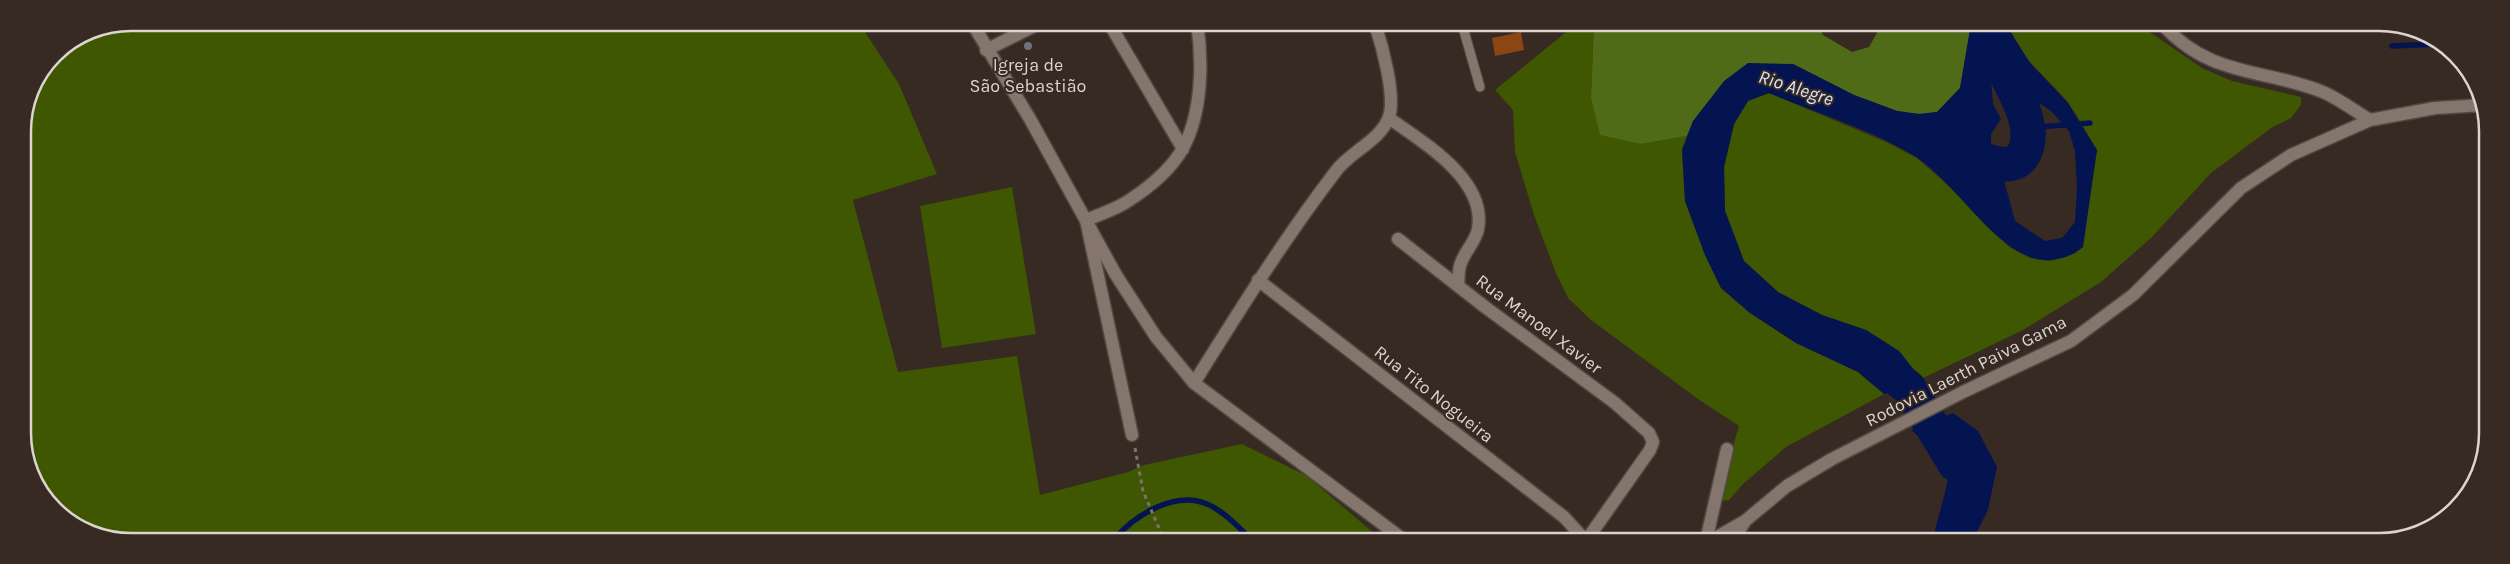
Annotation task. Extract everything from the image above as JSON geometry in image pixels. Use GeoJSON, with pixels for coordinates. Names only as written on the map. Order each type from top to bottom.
{"type":"FeatureCollection","features":[{"type":"Feature","properties":{"kind":"street"},"geometry":{"type":"LineString","coordinates":[[976,31],[986,50],[1030,119],[1116,275],[1156,337],[1194,383],[1395,533]]}},
{"type":"Feature","properties":{"kind":"street"},"geometry":{"type":"LineString","coordinates":[[986,50],[1024,31]]}},
{"type":"Feature","properties":{"kind":"street"},"geometry":{"type":"LineString","coordinates":[[1114,31],[1182,149]]}},
{"type":"Feature","properties":{"kind":"street"},"geometry":{"type":"LineString","coordinates":[[1086,220],[1124,203],[1156,180],[1182,149],[1193,124],[1198,88],[1200,44],[1198,31]]}},
{"type":"Feature","properties":{"kind":"street"},"geometry":{"type":"LineString","coordinates":[[1194,383],[1258,280],[1338,169],[1376,134],[1389,118],[1391,103],[1388,81],[1377,31]]}},
{"type":"Feature","properties":{"kind":"street"},"geometry":{"type":"LineString","coordinates":[[2168,31],[2176,40],[2202,58],[2324,92],[2370,120]]}},
{"type":"Feature","properties":{"kind":"street","name":"Rodovia Laerth Paiva Gama"},"geometry":{"type":"LineString","coordinates":[[1724,533],[1745,521],[1787,486],[1878,434],[2071,341],[2132,295],[2241,188],[2291,155],[2370,120],[2435,108],[2475,105]]}},
{"type":"Feature","properties":{"kind":"street"},"geometry":{"type":"LineString","coordinates":[[1389,118],[1445,157],[1456,170],[1476,201],[1479,217],[1478,230],[1460,263],[1458,286]]}},
{"type":"Feature","properties":{"kind":"street"},"geometry":{"type":"LineString","coordinates":[[1086,220],[1132,436]]}},
{"type":"Feature","properties":{"kind":"street","name":"Rua Manoel Xavier"},"geometry":{"type":"LineString","coordinates":[[1398,239],[1615,403],[1649,433],[1653,442],[1646,455],[1592,533]]}},
{"type":"Feature","properties":{"kind":"street","name":"Rua Tito Nogueira"},"geometry":{"type":"LineString","coordinates":[[1258,280],[1564,516],[1579,533]]}},
{"type":"Feature","properties":{"kind":"street"},"geometry":{"type":"LineString","coordinates":[[1708,533],[1727,449]]}},
{"type":"Feature","properties":{"kind":"street","name":"Rodovia Laerth Paiva Gama"},"geometry":{"type":"LineString","coordinates":[[1737,533],[1745,521]]}},
{"type":"Feature","properties":{"kind":"lane"},"geometry":{"type":"LineString","coordinates":[[1464,31],[1480,87]]}},
{"type":"Feature","properties":{"kind":"path"},"geometry":{"type":"LineString","coordinates":[[1132,436],[1143,491],[1161,533]]}},
{"type":"Feature","properties":{"kind":"green space"},"geometry":{"type":"Polygon","coordinates":[[[125,31],[864,31],[899,84],[937,174],[853,200],[898,372],[1017,356],[1040,495],[1128,472],[1144,465],[1242,444],[1307,476],[1374,533],[125,533],[112,531],[81,519],[70,512],[52,494],[39,471],[33,452],[31,439],[31,125],[35,106],[48,76],[56,65],[70,52],[93,39],[125,31]]]}},
{"type":"Feature","properties":{"kind":"green space"},"geometry":{"type":"Polygon","coordinates":[[[1567,31],[1594,31],[1591,97],[1641,144],[1687,136],[1682,150],[1685,201],[1705,255],[1721,288],[1750,313],[1796,343],[1858,372],[1884,394],[1786,447],[1743,484],[1729,500],[1721,501],[1719,493],[1739,426],[1698,399],[1591,320],[1568,298],[1556,273],[1534,215],[1515,152],[1513,110],[1495,90],[1567,31]]]}},
{"type":"Feature","properties":{"kind":"green space"},"geometry":{"type":"Polygon","coordinates":[[[1594,31],[1821,31],[1823,35],[1852,52],[1869,47],[1878,31],[1970,31],[1960,88],[1937,112],[1919,114],[1897,111],[1854,95],[1793,64],[1693,121],[1687,136],[1641,144],[1600,135],[1591,97],[1594,31]]]}},
{"type":"Feature","properties":{"kind":"green space"},"geometry":{"type":"Polygon","coordinates":[[[2011,31],[2148,31],[2202,68],[2232,81],[2301,97],[2301,105],[2291,118],[2271,128],[2211,173],[2151,238],[2101,282],[2023,330],[1921,379],[1899,351],[1866,330],[1822,315],[1778,292],[1744,261],[1725,211],[1724,167],[1734,124],[1748,101],[1769,93],[1886,142],[1917,158],[1952,189],[2009,247],[2030,258],[2050,261],[2076,253],[2097,150],[2069,104],[2034,67],[2012,35],[2011,31]]]}},
{"type":"Feature","properties":{"kind":"green space"},"geometry":{"type":"Polygon","coordinates":[[[1012,187],[1036,334],[942,348],[920,206],[1012,187]]]}},
{"type":"Feature","properties":{"kind":"water"},"geometry":{"type":"Polygon","coordinates":[[[1970,31],[2010,31],[2030,63],[2068,103],[2097,150],[2083,247],[2071,255],[2058,259],[2043,260],[2030,257],[2000,239],[1944,181],[1916,157],[1863,130],[1769,93],[1748,101],[1734,124],[1724,167],[1725,211],[1744,261],[1778,292],[1822,315],[1866,330],[1899,351],[1921,379],[1884,394],[1858,372],[1796,343],[1750,313],[1721,288],[1705,255],[1685,201],[1682,150],[1693,121],[1724,81],[1748,63],[1793,64],[1854,95],[1897,111],[1919,114],[1937,112],[1960,88],[1970,31]],[[2002,71],[1991,79],[1993,104],[2001,119],[1991,134],[1991,143],[2001,169],[2015,221],[2045,241],[2062,238],[2075,222],[2077,187],[2075,151],[2069,131],[2051,111],[2026,94],[2002,71]]]}},
{"type":"Feature","properties":{"kind":"water"},"geometry":{"type":"Polygon","coordinates":[[[1953,413],[1978,431],[1997,467],[1988,510],[1976,533],[1935,533],[1949,468],[1934,450],[1911,430],[1953,413]]]}},
{"type":"Feature","properties":{"kind":"building"},"geometry":{"type":"Polygon","coordinates":[[[1521,32],[1524,50],[1495,56],[1492,38],[1521,32]]]}},
{"type":"Feature","properties":{"kind":"waterway","name":"Rio Alegre"},"geometry":{"type":"LineString","coordinates":[[1954,146],[1981,159],[2002,164],[2011,164],[2019,159],[2025,151],[2028,137],[2027,122],[1998,58],[1990,31]]}},
{"type":"Feature","properties":{"kind":"waterway"},"geometry":{"type":"LineString","coordinates":[[2392,46],[2428,44]]}},
{"type":"Feature","properties":{"kind":"waterway"},"geometry":{"type":"LineString","coordinates":[[2027,128],[2090,123]]}},
{"type":"Feature","properties":{"kind":"waterway","name":"Rio Alegre"},"geometry":{"type":"LineString","coordinates":[[1869,356],[1909,388],[1955,464]]}},
{"type":"Feature","properties":{"kind":"waterway"},"geometry":{"type":"LineString","coordinates":[[1120,533],[1143,514],[1169,503],[1182,500],[1195,501],[1213,507],[1245,533]]}},
{"type":"Feature","properties":{"kind":"place","name":"Igreja de São Sebastião"},"geometry":{"type":"Point","coordinates":[1028,46]}}]}
